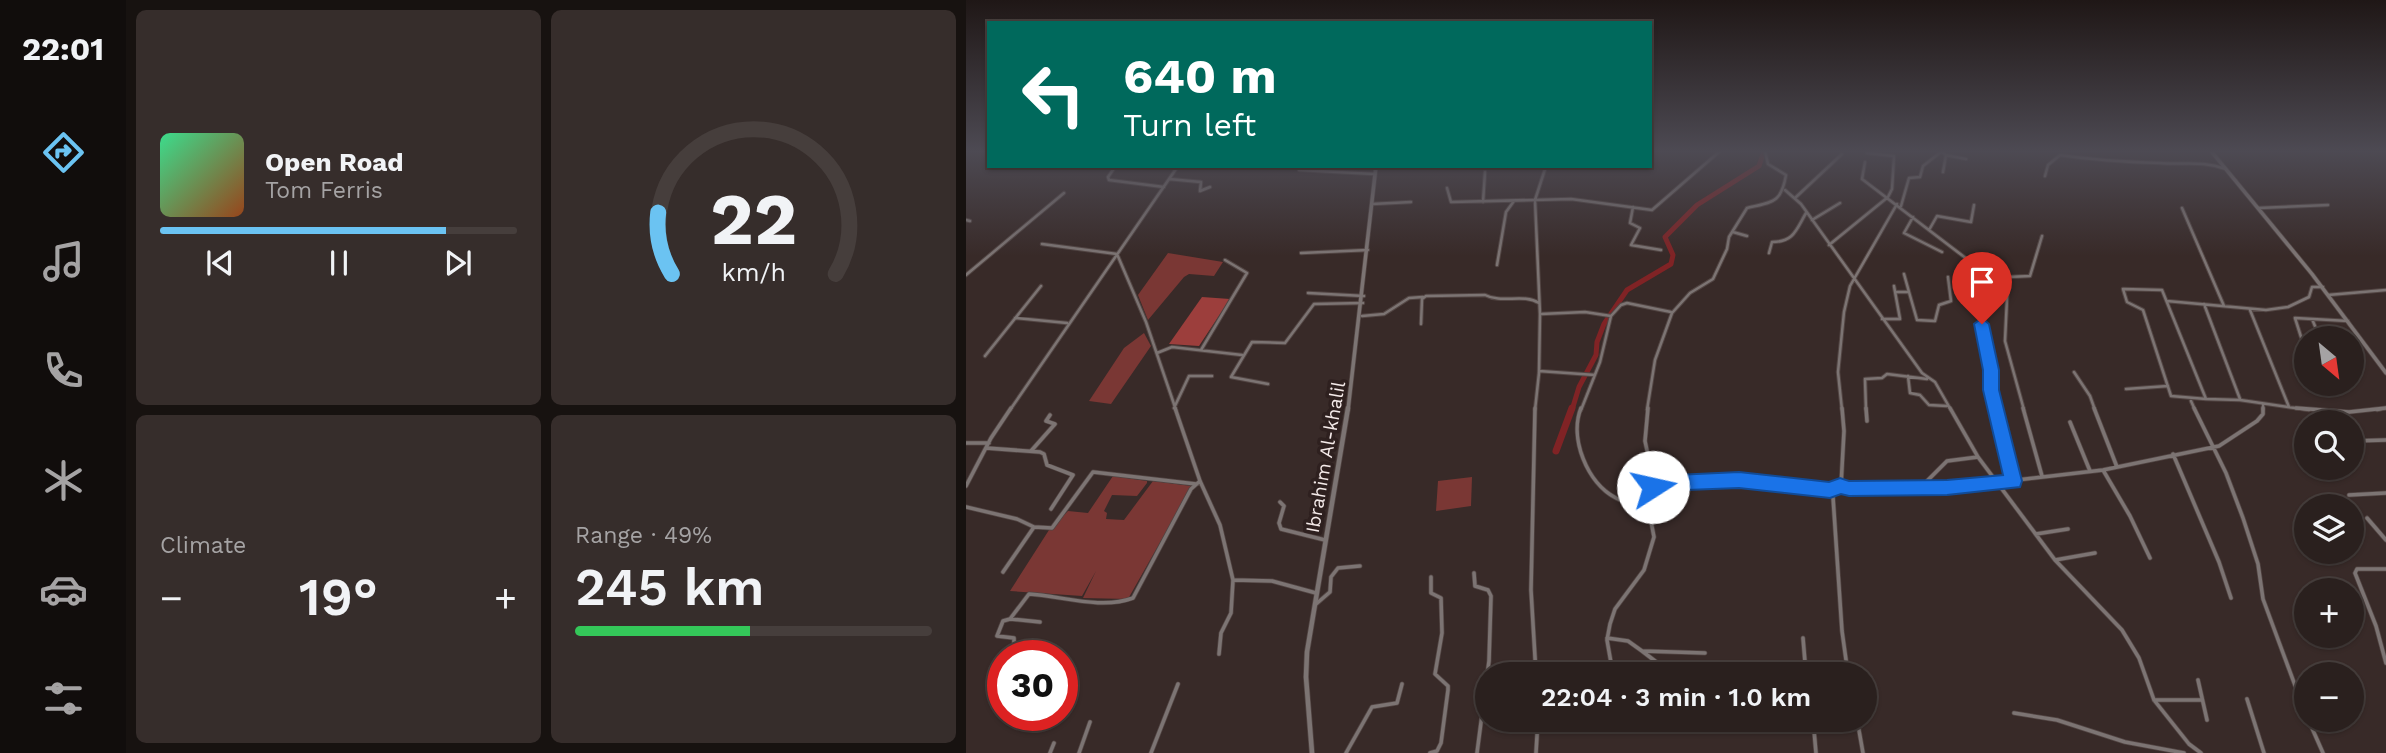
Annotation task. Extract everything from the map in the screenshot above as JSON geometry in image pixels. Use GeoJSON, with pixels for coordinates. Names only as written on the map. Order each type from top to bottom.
{"type":"FeatureCollection","features":[{"type":"Feature","properties":{"kind":"street"},"geometry":{"type":"LineString","coordinates":[[966,486],[989,443],[1067,323],[1164,187],[1157,186]]}},
{"type":"Feature","properties":{"kind":"street"},"geometry":{"type":"LineString","coordinates":[[1201,186],[1200,191],[1210,187]]}},
{"type":"Feature","properties":{"kind":"street","name":"Ibrahim Al-khalil"},"geometry":{"type":"LineString","coordinates":[[1312,753],[1306,677],[1314,607],[1362,316],[1374,186]]}},
{"type":"Feature","properties":{"kind":"street"},"geometry":{"type":"LineString","coordinates":[[1483,202],[1484,186]]}},
{"type":"Feature","properties":{"kind":"street"},"geometry":{"type":"LineString","coordinates":[[1535,662],[1531,590],[1531,477],[1532,425],[1539,371],[1540,314],[1535,200],[1539,186]]}},
{"type":"Feature","properties":{"kind":"street"},"geometry":{"type":"LineString","coordinates":[[1447,188],[1451,202],[1571,199],[1654,210],[1679,186]]}},
{"type":"Feature","properties":{"kind":"street"},"geometry":{"type":"LineString","coordinates":[[1611,662],[1607,638],[1615,609],[1637,582],[1650,556],[1654,526],[1650,516],[1654,483],[1645,441],[1646,406],[1655,360],[1672,313],[1690,293],[1713,279],[1733,232],[1747,208],[1771,204],[1785,190],[1785,186]]}},
{"type":"Feature","properties":{"kind":"street"},"geometry":{"type":"LineString","coordinates":[[1795,198],[1808,186]]}},
{"type":"Feature","properties":{"kind":"street"},"geometry":{"type":"LineString","coordinates":[[1873,186],[1980,269],[1978,294],[1991,370],[1991,390],[2014,481]]}},
{"type":"Feature","properties":{"kind":"street"},"geometry":{"type":"LineString","coordinates":[[1829,245],[1888,198],[1892,186]]}},
{"type":"Feature","properties":{"kind":"street"},"geometry":{"type":"LineString","coordinates":[[1840,486],[1844,431],[1839,361],[1844,312],[1850,286],[1872,251],[1888,216],[1899,206],[1906,186]]}},
{"type":"Feature","properties":{"kind":"street"},"geometry":{"type":"LineString","coordinates":[[2240,186],[2323,287],[2386,373]]}},
{"type":"Feature","properties":{"kind":"street"},"geometry":{"type":"LineString","coordinates":[[1785,190],[1806,212],[1927,379]]}},
{"type":"Feature","properties":{"kind":"street"},"geometry":{"type":"LineString","coordinates":[[966,275],[1064,193]]}},
{"type":"Feature","properties":{"kind":"street"},"geometry":{"type":"LineString","coordinates":[[1497,265],[1506,212],[1514,201]]}},
{"type":"Feature","properties":{"kind":"street"},"geometry":{"type":"LineString","coordinates":[[1372,204],[1411,202]]}},
{"type":"Feature","properties":{"kind":"street"},"geometry":{"type":"LineString","coordinates":[[1812,220],[1840,203]]}},
{"type":"Feature","properties":{"kind":"street"},"geometry":{"type":"LineString","coordinates":[[1929,230],[1937,216],[1971,222],[1974,205]]}},
{"type":"Feature","properties":{"kind":"street"},"geometry":{"type":"LineString","coordinates":[[2258,208],[2328,205]]}},
{"type":"Feature","properties":{"kind":"street"},"geometry":{"type":"LineString","coordinates":[[1633,207],[1630,223],[1640,228],[1631,244],[1661,250]]}},
{"type":"Feature","properties":{"kind":"street"},"geometry":{"type":"LineString","coordinates":[[2182,208],[2224,306]]}},
{"type":"Feature","properties":{"kind":"street"},"geometry":{"type":"LineString","coordinates":[[1769,253],[1772,242],[1791,241],[1806,212]]}},
{"type":"Feature","properties":{"kind":"street"},"geometry":{"type":"LineString","coordinates":[[1913,217],[1904,233],[1942,252]]}},
{"type":"Feature","properties":{"kind":"street"},"geometry":{"type":"LineString","coordinates":[[1733,232],[1747,236]]}},
{"type":"Feature","properties":{"kind":"street"},"geometry":{"type":"LineString","coordinates":[[2042,236],[2030,276],[2008,277],[2004,331],[2042,477]]}},
{"type":"Feature","properties":{"kind":"street"},"geometry":{"type":"LineString","coordinates":[[1042,244],[1117,254]]}},
{"type":"Feature","properties":{"kind":"street"},"geometry":{"type":"LineString","coordinates":[[1301,253],[1368,250]]}},
{"type":"Feature","properties":{"kind":"street"},"geometry":{"type":"LineString","coordinates":[[1117,254],[1157,353],[1200,481],[1220,525],[1233,580],[1231,614],[1221,633],[1219,654]]}},
{"type":"Feature","properties":{"kind":"street"},"geometry":{"type":"LineString","coordinates":[[1201,350],[1248,273],[1225,260]]}},
{"type":"Feature","properties":{"kind":"street"},"geometry":{"type":"LineString","coordinates":[[1905,274],[1917,320],[1936,320],[1938,306],[1951,301],[1948,277]]}},
{"type":"Feature","properties":{"kind":"street"},"geometry":{"type":"LineString","coordinates":[[985,356],[1041,286]]}},
{"type":"Feature","properties":{"kind":"street"},"geometry":{"type":"LineString","coordinates":[[1882,319],[1900,320],[1894,286]]}},
{"type":"Feature","properties":{"kind":"street"},"geometry":{"type":"LineString","coordinates":[[2167,301],[2250,310],[2288,307],[2309,298],[2312,287],[2323,287]]}},
{"type":"Feature","properties":{"kind":"street"},"geometry":{"type":"LineString","coordinates":[[2206,400],[2162,290],[2122,290],[2127,302],[2143,310],[2172,397],[2206,400],[2240,400],[2340,413],[2386,408]]}},
{"type":"Feature","properties":{"kind":"street"},"geometry":{"type":"LineString","coordinates":[[2329,295],[2386,290]]}},
{"type":"Feature","properties":{"kind":"street"},"geometry":{"type":"LineString","coordinates":[[1896,292],[1909,292]]}},
{"type":"Feature","properties":{"kind":"street"},"geometry":{"type":"LineString","coordinates":[[1308,293],[1364,296]]}},
{"type":"Feature","properties":{"kind":"street"},"geometry":{"type":"LineString","coordinates":[[1362,316],[1390,312],[1404,300],[1416,295],[1485,295],[1493,299],[1531,298],[1539,303]]}},
{"type":"Feature","properties":{"kind":"street"},"geometry":{"type":"LineString","coordinates":[[1421,324],[1423,297]]}},
{"type":"Feature","properties":{"kind":"street"},"geometry":{"type":"LineString","coordinates":[[1268,384],[1233,379],[1232,373],[1254,341],[1286,342],[1314,304],[1363,303]]}},
{"type":"Feature","properties":{"kind":"street"},"geometry":{"type":"LineString","coordinates":[[1650,516],[1611,496],[1595,479],[1579,449],[1577,423],[1580,408],[1595,375],[1611,316],[1621,305],[1627,303],[1672,313]]}},
{"type":"Feature","properties":{"kind":"street"},"geometry":{"type":"LineString","coordinates":[[2204,304],[2240,400]]}},
{"type":"Feature","properties":{"kind":"street"},"geometry":{"type":"LineString","coordinates":[[2250,310],[2289,407]]}},
{"type":"Feature","properties":{"kind":"street"},"geometry":{"type":"LineString","coordinates":[[1540,314],[1585,312],[1611,316]]}},
{"type":"Feature","properties":{"kind":"street"},"geometry":{"type":"LineString","coordinates":[[1015,318],[1067,323]]}},
{"type":"Feature","properties":{"kind":"street"},"geometry":{"type":"LineString","coordinates":[[2297,326],[2294,318],[2348,321]]}},
{"type":"Feature","properties":{"kind":"street"},"geometry":{"type":"LineString","coordinates":[[2312,319],[2315,326]]}},
{"type":"Feature","properties":{"kind":"street"},"geometry":{"type":"LineString","coordinates":[[1157,353],[1172,347],[1242,355]]}},
{"type":"Feature","properties":{"kind":"street"},"geometry":{"type":"LineString","coordinates":[[1539,371],[1595,375]]}},
{"type":"Feature","properties":{"kind":"street"},"geometry":{"type":"LineString","coordinates":[[2074,372],[2090,397],[2117,467]]}},
{"type":"Feature","properties":{"kind":"street"},"geometry":{"type":"LineString","coordinates":[[1867,421],[1865,379],[1882,378],[1886,374],[1935,382],[1978,457],[2055,560],[2122,630],[2139,658],[2154,700],[2189,744],[2200,753]]}},
{"type":"Feature","properties":{"kind":"street"},"geometry":{"type":"LineString","coordinates":[[1174,408],[1189,376],[1212,376]]}},
{"type":"Feature","properties":{"kind":"street"},"geometry":{"type":"LineString","coordinates":[[1908,376],[1910,393],[1920,396],[1929,405],[1948,405]]}},
{"type":"Feature","properties":{"kind":"street"},"geometry":{"type":"LineString","coordinates":[[2126,389],[2168,386]]}},
{"type":"Feature","properties":{"kind":"street"},"geometry":{"type":"LineString","coordinates":[[2190,399],[2254,546],[2263,599],[2294,682]]}},
{"type":"Feature","properties":{"kind":"street"},"geometry":{"type":"LineString","coordinates":[[1654,483],[1739,480],[1830,490],[1840,486],[1849,489],[1927,488],[2103,470],[2213,448],[2258,421],[2264,411],[2263,403]]}},
{"type":"Feature","properties":{"kind":"street"},"geometry":{"type":"LineString","coordinates":[[1031,451],[1055,425],[1046,421],[1050,415]]}},
{"type":"Feature","properties":{"kind":"street"},"geometry":{"type":"LineString","coordinates":[[2070,422],[2090,471]]}},
{"type":"Feature","properties":{"kind":"street"},"geometry":{"type":"LineString","coordinates":[[2364,441],[2386,440]]}},
{"type":"Feature","properties":{"kind":"street"},"geometry":{"type":"LineString","coordinates":[[966,443],[989,443]]}},
{"type":"Feature","properties":{"kind":"street"},"geometry":{"type":"LineString","coordinates":[[986,448],[1044,454],[1047,465],[1073,475],[1051,509]]}},
{"type":"Feature","properties":{"kind":"street"},"geometry":{"type":"LineString","coordinates":[[2173,454],[2219,562],[2231,598]]}},
{"type":"Feature","properties":{"kind":"street"},"geometry":{"type":"LineString","coordinates":[[1927,488],[1927,481],[1947,461],[1978,457]]}},
{"type":"Feature","properties":{"kind":"street"},"geometry":{"type":"LineString","coordinates":[[2103,470],[2130,516],[2150,558]]}},
{"type":"Feature","properties":{"kind":"street"},"geometry":{"type":"LineString","coordinates":[[966,507],[1017,519],[1034,527],[1052,528],[1093,472],[1196,484]]}},
{"type":"Feature","properties":{"kind":"street"},"geometry":{"type":"LineString","coordinates":[[1010,619],[1029,594],[1091,601],[1129,601],[1200,481]]}},
{"type":"Feature","properties":{"kind":"street"},"geometry":{"type":"LineString","coordinates":[[1830,490],[1833,496],[1846,662]]}},
{"type":"Feature","properties":{"kind":"street"},"geometry":{"type":"LineString","coordinates":[[2364,494],[2386,493]]}},
{"type":"Feature","properties":{"kind":"street"},"geometry":{"type":"LineString","coordinates":[[1280,502],[1284,506],[1279,523],[1281,529],[1325,540]]}},
{"type":"Feature","properties":{"kind":"street"},"geometry":{"type":"LineString","coordinates":[[2367,518],[2386,540]]}},
{"type":"Feature","properties":{"kind":"street"},"geometry":{"type":"LineString","coordinates":[[1003,572],[1034,527]]}},
{"type":"Feature","properties":{"kind":"street"},"geometry":{"type":"LineString","coordinates":[[2036,534],[2068,529]]}},
{"type":"Feature","properties":{"kind":"street"},"geometry":{"type":"LineString","coordinates":[[2055,560],[2095,553]]}},
{"type":"Feature","properties":{"kind":"street"},"geometry":{"type":"LineString","coordinates":[[1314,607],[1330,592],[1331,577],[1338,568],[1360,566]]}},
{"type":"Feature","properties":{"kind":"street"},"geometry":{"type":"LineString","coordinates":[[2386,569],[2357,569],[2355,573],[2376,626],[2386,663]]}},
{"type":"Feature","properties":{"kind":"street"},"geometry":{"type":"LineString","coordinates":[[1474,573],[1475,586],[1488,590],[1490,596],[1489,662],[1477,753]]}},
{"type":"Feature","properties":{"kind":"street"},"geometry":{"type":"LineString","coordinates":[[1430,753],[1437,751],[1441,743],[1448,690],[1448,686],[1435,674],[1444,604],[1441,598],[1431,593],[1431,577]]}},
{"type":"Feature","properties":{"kind":"street"},"geometry":{"type":"LineString","coordinates":[[1233,580],[1272,581],[1317,593]]}},
{"type":"Feature","properties":{"kind":"street"},"geometry":{"type":"LineString","coordinates":[[1014,640],[996,636],[1003,621],[1010,619],[1040,622]]}},
{"type":"Feature","properties":{"kind":"street"},"geometry":{"type":"LineString","coordinates":[[1607,638],[1628,640],[1656,662]]}},
{"type":"Feature","properties":{"kind":"street"},"geometry":{"type":"LineString","coordinates":[[1803,638],[1806,662]]}},
{"type":"Feature","properties":{"kind":"street"},"geometry":{"type":"LineString","coordinates":[[1642,651],[1705,653]]}},
{"type":"Feature","properties":{"kind":"street"},"geometry":{"type":"LineString","coordinates":[[2199,680],[2207,720]]}},
{"type":"Feature","properties":{"kind":"street"},"geometry":{"type":"LineString","coordinates":[[1151,753],[1178,684]]}},
{"type":"Feature","properties":{"kind":"street"},"geometry":{"type":"LineString","coordinates":[[1346,753],[1369,711],[1375,706],[1397,703],[1402,684]]}},
{"type":"Feature","properties":{"kind":"street"},"geometry":{"type":"LineString","coordinates":[[2247,699],[2264,753]]}},
{"type":"Feature","properties":{"kind":"street"},"geometry":{"type":"LineString","coordinates":[[2154,700],[2202,700]]}},
{"type":"Feature","properties":{"kind":"street"},"geometry":{"type":"LineString","coordinates":[[2014,713],[2068,723],[2091,733],[2125,742],[2184,753]]}},
{"type":"Feature","properties":{"kind":"street"},"geometry":{"type":"LineString","coordinates":[[1079,753],[1090,722]]}},
{"type":"Feature","properties":{"kind":"street"},"geometry":{"type":"LineString","coordinates":[[1536,753],[1537,732]]}},
{"type":"Feature","properties":{"kind":"street"},"geometry":{"type":"LineString","coordinates":[[1814,732],[1816,753]]}},
{"type":"Feature","properties":{"kind":"street"},"geometry":{"type":"LineString","coordinates":[[1859,732],[1863,753]]}},
{"type":"Feature","properties":{"kind":"street"},"geometry":{"type":"LineString","coordinates":[[2314,732],[2323,753]]}},
{"type":"Feature","properties":{"kind":"street"},"geometry":{"type":"LineString","coordinates":[[1050,753],[1054,743]]}},
{"type":"Feature","properties":{"kind":"shaded area"},"geometry":{"type":"Polygon","coordinates":[[[1168,253],[1223,262],[1214,276],[1189,274],[1184,277],[1148,320],[1138,295],[1168,253]]]}},
{"type":"Feature","properties":{"kind":"shaded area"},"geometry":{"type":"Polygon","coordinates":[[[1202,297],[1230,299],[1199,346],[1169,344],[1202,297]]]}},
{"type":"Feature","properties":{"kind":"shaded area"},"geometry":{"type":"Polygon","coordinates":[[[1144,333],[1151,346],[1111,404],[1089,401],[1124,348],[1144,333]]]}},
{"type":"Feature","properties":{"kind":"shaded area"},"geometry":{"type":"Polygon","coordinates":[[[1113,476],[1147,483],[1137,496],[1112,495],[1104,511],[1107,513],[1106,519],[1124,520],[1153,481],[1192,486],[1128,599],[1083,598],[1096,571],[1082,596],[1010,591],[1049,530],[1068,511],[1088,513],[1113,476]]]}},
{"type":"Feature","properties":{"kind":"shaded area"},"geometry":{"type":"Polygon","coordinates":[[[1472,477],[1471,506],[1436,511],[1438,481],[1472,477]]]}},
{"type":"Feature","properties":{"kind":"waterway"},"geometry":{"type":"LineString","coordinates":[[1572,410],[1579,387],[1596,355],[1597,342],[1604,324],[1627,290],[1671,264],[1673,255],[1665,237],[1697,205],[1727,186]]}},
{"type":"Feature","properties":{"kind":"waterway"},"geometry":{"type":"LineString","coordinates":[[1556,451],[1572,408]]}},
{"type":"Feature","properties":{"kind":"route"},"geometry":{"type":"LineString","coordinates":[[1653,487],[1654,483],[1739,480],[1830,490],[1840,486],[1849,489],[1947,488],[2014,481],[1991,390],[1991,370],[1982,324]]}}]}
